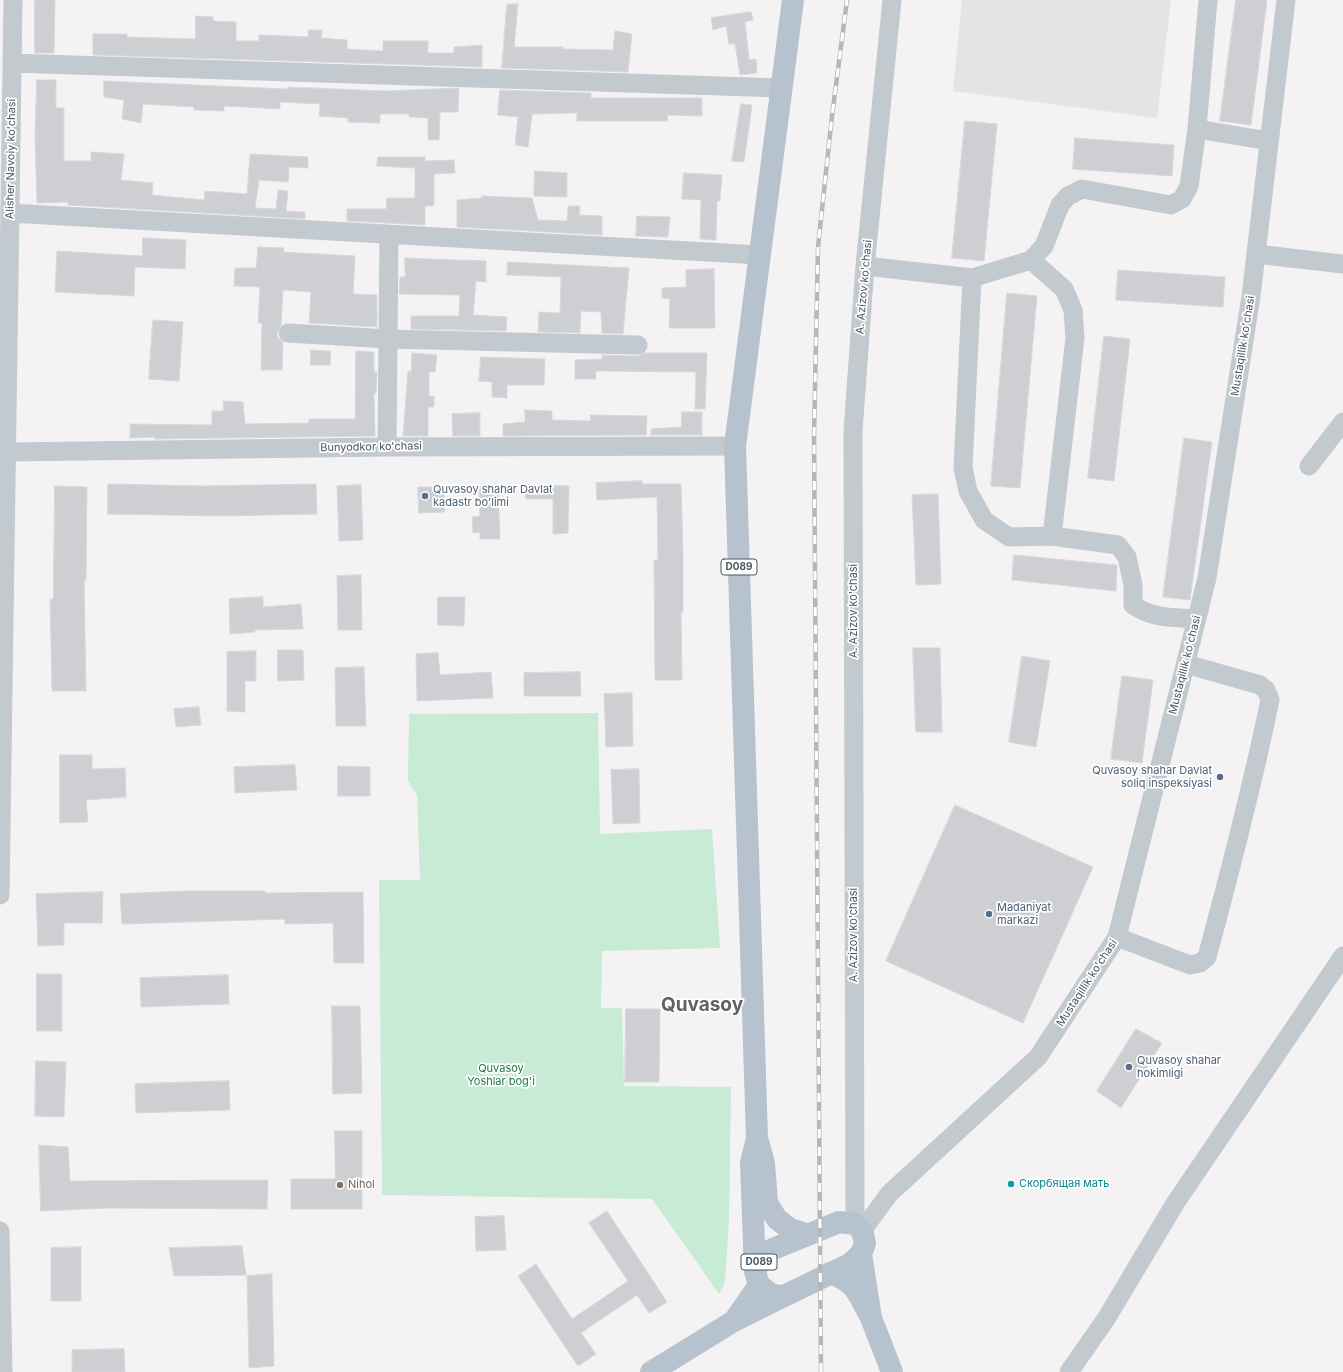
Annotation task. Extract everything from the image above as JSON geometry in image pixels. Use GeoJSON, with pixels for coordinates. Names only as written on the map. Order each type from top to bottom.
{"type":"FeatureCollection","features":[{"type":"Feature","properties":{"kind":"main road","name":"D089"},"geometry":{"type":"LineString","coordinates":[[794,0],[735,446],[757,1138],[764,1163],[767,1203],[777,1219],[790,1229],[806,1234]]}},
{"type":"Feature","properties":{"kind":"main road","name":"D089"},"geometry":{"type":"LineString","coordinates":[[757,1138],[751,1163],[757,1278],[772,1295],[784,1296]]}},
{"type":"Feature","properties":{"kind":"main road","name":"D089"},"geometry":{"type":"LineString","coordinates":[[757,1278],[762,1255],[806,1234],[839,1222],[858,1227]]}},
{"type":"Feature","properties":{"kind":"main road"},"geometry":{"type":"LineString","coordinates":[[651,1372],[734,1321],[830,1272],[850,1264],[861,1254],[865,1243],[858,1227]]}},
{"type":"Feature","properties":{"kind":"main road"},"geometry":{"type":"LineString","coordinates":[[861,1254],[871,1318]]}},
{"type":"Feature","properties":{"kind":"main road"},"geometry":{"type":"LineString","coordinates":[[830,1272],[845,1278],[856,1289],[871,1318],[892,1372]]}},
{"type":"Feature","properties":{"kind":"main road"},"geometry":{"type":"LineString","coordinates":[[734,1321],[757,1278]]}},
{"type":"Feature","properties":{"kind":"street","name":"Alisher Navoiy ko'chasi"},"geometry":{"type":"LineString","coordinates":[[0,895],[13,0]]}},
{"type":"Feature","properties":{"kind":"street","name":"A. Azizov ko'chasi"},"geometry":{"type":"LineString","coordinates":[[858,1227],[853,431],[865,266],[892,0]]}},
{"type":"Feature","properties":{"kind":"street"},"geometry":{"type":"LineString","coordinates":[[865,266],[972,278],[1031,260],[1044,246],[1060,205],[1068,196],[1082,189],[1171,205],[1182,199],[1189,186],[1197,129],[1208,0]]}},
{"type":"Feature","properties":{"kind":"street","name":"Mustaqillik ko'chasi"},"geometry":{"type":"LineString","coordinates":[[858,1227],[889,1194],[1038,1058],[1117,937],[1207,578],[1256,254],[1286,0]]}},
{"type":"Feature","properties":{"kind":"street"},"geometry":{"type":"LineString","coordinates":[[12,63],[782,88]]}},
{"type":"Feature","properties":{"kind":"street"},"geometry":{"type":"LineString","coordinates":[[1197,129],[1269,140]]}},
{"type":"Feature","properties":{"kind":"street"},"geometry":{"type":"LineString","coordinates":[[10,213],[760,255]]}},
{"type":"Feature","properties":{"kind":"street"},"geometry":{"type":"LineString","coordinates":[[387,447],[389,234]]}},
{"type":"Feature","properties":{"kind":"street"},"geometry":{"type":"LineString","coordinates":[[1256,254],[1343,264]]}},
{"type":"Feature","properties":{"kind":"street"},"geometry":{"type":"LineString","coordinates":[[1031,260],[1064,289],[1073,310],[1075,338],[1052,536]]}},
{"type":"Feature","properties":{"kind":"street"},"geometry":{"type":"LineString","coordinates":[[972,278],[963,468],[968,492],[984,520],[1009,537],[1052,536],[1118,545],[1128,556],[1133,585],[1133,605],[1144,613],[1154,616],[1197,619]]}},
{"type":"Feature","properties":{"kind":"street"},"geometry":{"type":"LineString","coordinates":[[288,333],[388,339],[638,345]]}},
{"type":"Feature","properties":{"kind":"street"},"geometry":{"type":"LineString","coordinates":[[1309,466],[1343,422]]}},
{"type":"Feature","properties":{"kind":"street","name":"Bunyodkor ko'chasi"},"geometry":{"type":"LineString","coordinates":[[7,452],[387,447],[735,446]]}},
{"type":"Feature","properties":{"kind":"street"},"geometry":{"type":"LineString","coordinates":[[1117,937],[1190,965],[1200,963],[1207,958],[1236,854],[1270,700],[1266,690],[1260,685],[1186,664]]}},
{"type":"Feature","properties":{"kind":"street"},"geometry":{"type":"LineString","coordinates":[[1069,1372],[1106,1319],[1176,1202],[1343,956]]}},
{"type":"Feature","properties":{"kind":"street"},"geometry":{"type":"LineString","coordinates":[[0,1232],[3,1372]]}},
{"type":"Feature","properties":{"kind":"shaded area"},"geometry":{"type":"Polygon","coordinates":[[[962,0],[1171,0],[1157,118],[953,91],[962,0]]]}},
{"type":"Feature","properties":{"kind":"green space","name":"Quvasoy Yoshlar bog'i"},"geometry":{"type":"Polygon","coordinates":[[[598,713],[600,834],[712,829],[720,948],[602,951],[601,1008],[622,1008],[624,1086],[731,1087],[729,1219],[725,1282],[719,1294],[652,1199],[382,1195],[379,880],[420,880],[417,795],[408,781],[409,714],[598,713]]]}},
{"type":"Feature","properties":{"kind":"building"},"geometry":{"type":"Polygon","coordinates":[[[35,0],[55,0],[54,53],[35,53],[35,0]]]}},
{"type":"Feature","properties":{"kind":"building"},"geometry":{"type":"Polygon","coordinates":[[[1236,0],[1267,0],[1251,125],[1220,121],[1236,0]]]}},
{"type":"Feature","properties":{"kind":"building"},"geometry":{"type":"Polygon","coordinates":[[[507,4],[518,4],[514,47],[563,47],[562,49],[613,50],[615,31],[632,34],[628,72],[502,68],[507,4]]]}},
{"type":"Feature","properties":{"kind":"building"},"geometry":{"type":"Polygon","coordinates":[[[751,12],[753,20],[745,22],[749,60],[756,59],[757,73],[740,75],[735,44],[729,44],[726,26],[713,30],[711,18],[751,12]]]}},
{"type":"Feature","properties":{"kind":"building"},"geometry":{"type":"Polygon","coordinates":[[[196,16],[213,17],[213,21],[236,22],[236,41],[259,41],[259,35],[308,37],[308,30],[322,30],[321,38],[347,40],[347,49],[383,51],[383,41],[428,41],[428,53],[454,53],[454,47],[482,45],[482,67],[93,55],[93,34],[127,34],[127,37],[195,39],[196,16]]]}},
{"type":"Feature","properties":{"kind":"building"},"geometry":{"type":"Polygon","coordinates":[[[37,80],[56,80],[56,108],[64,108],[64,161],[91,161],[91,152],[124,154],[121,180],[153,183],[152,195],[204,200],[205,191],[247,194],[250,154],[308,157],[308,168],[289,167],[288,182],[259,180],[255,208],[276,209],[278,190],[288,191],[286,211],[305,212],[305,219],[68,205],[68,202],[37,203],[35,136],[37,80]]]}},
{"type":"Feature","properties":{"kind":"building"},"geometry":{"type":"Polygon","coordinates":[[[104,81],[288,89],[288,87],[385,91],[459,88],[458,112],[440,112],[439,140],[428,140],[428,118],[409,117],[409,114],[380,114],[380,123],[348,122],[348,118],[319,116],[320,104],[280,102],[280,109],[224,106],[224,111],[194,110],[194,107],[143,104],[141,123],[122,119],[124,100],[104,97],[104,81]]]}},
{"type":"Feature","properties":{"kind":"building"},"geometry":{"type":"Polygon","coordinates":[[[500,90],[591,93],[591,98],[702,98],[702,116],[668,115],[667,121],[577,121],[577,113],[532,114],[528,147],[515,145],[518,117],[498,115],[500,90]]]}},
{"type":"Feature","properties":{"kind":"building"},"geometry":{"type":"Polygon","coordinates":[[[741,104],[752,105],[744,162],[732,161],[741,104]]]}},
{"type":"Feature","properties":{"kind":"building"},"geometry":{"type":"Polygon","coordinates":[[[965,121],[997,124],[984,261],[952,258],[965,121]]]}},
{"type":"Feature","properties":{"kind":"building"},"geometry":{"type":"Polygon","coordinates":[[[1075,138],[1174,145],[1172,176],[1073,169],[1075,138]]]}},
{"type":"Feature","properties":{"kind":"building"},"geometry":{"type":"Polygon","coordinates":[[[378,157],[425,157],[425,161],[454,160],[455,173],[434,174],[434,206],[425,206],[425,225],[347,221],[347,209],[386,209],[387,198],[415,198],[415,168],[377,166],[378,157]]]}},
{"type":"Feature","properties":{"kind":"building"},"geometry":{"type":"Polygon","coordinates":[[[535,171],[567,173],[567,197],[534,196],[535,171]]]}},
{"type":"Feature","properties":{"kind":"building"},"geometry":{"type":"Polygon","coordinates":[[[684,173],[722,175],[720,201],[717,201],[716,240],[700,239],[701,200],[682,199],[684,173]]]}},
{"type":"Feature","properties":{"kind":"building"},"geometry":{"type":"Polygon","coordinates":[[[482,196],[532,198],[538,220],[567,221],[568,206],[580,206],[579,215],[602,216],[602,235],[457,227],[457,200],[482,198],[482,196]]]}},
{"type":"Feature","properties":{"kind":"building"},"geometry":{"type":"Polygon","coordinates":[[[637,216],[670,217],[668,237],[636,236],[637,216]]]}},
{"type":"Feature","properties":{"kind":"building"},"geometry":{"type":"Polygon","coordinates":[[[143,238],[186,240],[185,269],[135,267],[134,296],[55,292],[57,251],[142,256],[143,238]]]}},
{"type":"Feature","properties":{"kind":"building"},"geometry":{"type":"Polygon","coordinates":[[[258,247],[284,248],[283,252],[355,256],[353,294],[377,295],[377,327],[309,323],[311,292],[283,290],[281,325],[277,333],[278,338],[283,342],[282,370],[261,370],[262,323],[258,323],[260,287],[234,286],[235,268],[256,268],[258,247]]]}},
{"type":"Feature","properties":{"kind":"building"},"geometry":{"type":"Polygon","coordinates":[[[405,258],[486,261],[486,282],[476,281],[473,315],[507,317],[506,331],[411,329],[411,316],[459,316],[460,295],[399,294],[400,277],[405,277],[405,258]]]}},
{"type":"Feature","properties":{"kind":"building"},"geometry":{"type":"Polygon","coordinates":[[[508,262],[629,268],[623,334],[602,333],[601,312],[581,311],[580,333],[538,332],[539,312],[560,313],[561,277],[507,275],[508,262]]]}},
{"type":"Feature","properties":{"kind":"building"},"geometry":{"type":"Polygon","coordinates":[[[714,269],[715,328],[669,328],[670,299],[662,298],[662,288],[686,287],[686,270],[714,269]]]}},
{"type":"Feature","properties":{"kind":"building"},"geometry":{"type":"Polygon","coordinates":[[[1118,270],[1225,277],[1223,307],[1116,300],[1118,270]]]}},
{"type":"Feature","properties":{"kind":"building"},"geometry":{"type":"Polygon","coordinates":[[[1007,293],[1037,296],[1020,488],[991,486],[1007,293]]]}},
{"type":"Feature","properties":{"kind":"building"},"geometry":{"type":"Polygon","coordinates":[[[153,320],[183,322],[179,381],[149,379],[153,320]]]}},
{"type":"Feature","properties":{"kind":"building"},"geometry":{"type":"Polygon","coordinates":[[[1104,336],[1130,339],[1114,481],[1088,478],[1104,336]]]}},
{"type":"Feature","properties":{"kind":"building"},"geometry":{"type":"Polygon","coordinates":[[[311,350],[331,351],[330,365],[311,365],[311,350]]]}},
{"type":"Feature","properties":{"kind":"building"},"geometry":{"type":"Polygon","coordinates":[[[356,351],[374,352],[374,372],[377,372],[376,393],[374,393],[375,436],[155,439],[155,437],[130,438],[130,424],[212,425],[212,411],[224,411],[223,401],[243,402],[245,424],[309,423],[309,419],[355,419],[356,351]]]}},
{"type":"Feature","properties":{"kind":"building"},"geometry":{"type":"Polygon","coordinates":[[[412,353],[437,355],[435,372],[429,372],[429,396],[434,396],[434,407],[428,407],[428,436],[403,436],[408,371],[411,372],[412,353]]]}},
{"type":"Feature","properties":{"kind":"building"},"geometry":{"type":"Polygon","coordinates":[[[645,353],[707,353],[705,409],[695,409],[696,372],[596,371],[596,379],[575,379],[575,360],[602,359],[602,355],[638,356],[645,353]]]}},
{"type":"Feature","properties":{"kind":"building"},"geometry":{"type":"Polygon","coordinates":[[[481,357],[545,359],[544,385],[507,385],[507,398],[492,397],[492,382],[479,381],[481,357]]]}},
{"type":"Feature","properties":{"kind":"building"},"geometry":{"type":"Polygon","coordinates":[[[525,410],[552,411],[552,420],[591,421],[590,415],[647,416],[646,435],[503,436],[503,424],[525,422],[525,410]]]}},
{"type":"Feature","properties":{"kind":"building"},"geometry":{"type":"Polygon","coordinates":[[[682,412],[702,412],[702,435],[651,435],[651,429],[681,427],[682,412]]]}},
{"type":"Feature","properties":{"kind":"building"},"geometry":{"type":"Polygon","coordinates":[[[480,413],[480,436],[453,436],[452,414],[480,413]]]}},
{"type":"Feature","properties":{"kind":"building"},"geometry":{"type":"Polygon","coordinates":[[[1184,438],[1212,442],[1190,600],[1163,597],[1184,438]]]}},
{"type":"Feature","properties":{"kind":"building"},"geometry":{"type":"Polygon","coordinates":[[[642,481],[642,484],[681,484],[683,554],[683,612],[681,612],[682,680],[655,680],[654,560],[658,560],[657,497],[597,500],[596,483],[642,481]]]}},
{"type":"Feature","properties":{"kind":"building"},"geometry":{"type":"Polygon","coordinates":[[[108,484],[203,486],[316,484],[317,514],[220,516],[108,514],[108,484]]]}},
{"type":"Feature","properties":{"kind":"building"},"geometry":{"type":"Polygon","coordinates":[[[361,485],[363,540],[339,541],[337,486],[361,485]]]}},
{"type":"Feature","properties":{"kind":"building"},"geometry":{"type":"Polygon","coordinates":[[[526,485],[569,486],[568,533],[553,534],[553,499],[526,499],[526,485]]]}},
{"type":"Feature","properties":{"kind":"building"},"geometry":{"type":"Polygon","coordinates":[[[55,486],[87,487],[86,580],[84,580],[86,691],[52,691],[50,599],[53,599],[55,486]]]}},
{"type":"Feature","properties":{"kind":"building"},"geometry":{"type":"Polygon","coordinates":[[[498,486],[500,539],[480,539],[480,532],[473,533],[472,517],[480,516],[479,487],[498,486]]]}},
{"type":"Feature","properties":{"kind":"building"},"geometry":{"type":"Polygon","coordinates":[[[418,487],[444,487],[445,512],[419,513],[418,487]]]}},
{"type":"Feature","properties":{"kind":"building"},"geometry":{"type":"Polygon","coordinates":[[[938,494],[941,584],[916,585],[912,495],[938,494]]]}},
{"type":"Feature","properties":{"kind":"building"},"geometry":{"type":"Polygon","coordinates":[[[1014,555],[1117,565],[1116,591],[1012,580],[1014,555]]]}},
{"type":"Feature","properties":{"kind":"building"},"geometry":{"type":"Polygon","coordinates":[[[361,575],[362,630],[338,630],[337,576],[361,575]]]}},
{"type":"Feature","properties":{"kind":"building"},"geometry":{"type":"Polygon","coordinates":[[[263,597],[263,607],[301,604],[303,629],[255,630],[255,632],[230,634],[229,599],[263,597]]]}},
{"type":"Feature","properties":{"kind":"building"},"geometry":{"type":"Polygon","coordinates":[[[438,597],[465,597],[464,626],[438,625],[438,597]]]}},
{"type":"Feature","properties":{"kind":"building"},"geometry":{"type":"Polygon","coordinates":[[[913,648],[940,648],[942,732],[916,732],[913,648]]]}},
{"type":"Feature","properties":{"kind":"building"},"geometry":{"type":"Polygon","coordinates":[[[278,650],[303,650],[304,680],[278,681],[278,650]]]}},
{"type":"Feature","properties":{"kind":"building"},"geometry":{"type":"Polygon","coordinates":[[[256,651],[256,681],[245,681],[245,712],[227,711],[227,652],[256,651]]]}},
{"type":"Feature","properties":{"kind":"building"},"geometry":{"type":"Polygon","coordinates":[[[438,653],[440,675],[491,672],[493,698],[417,701],[416,654],[438,653]]]}},
{"type":"Feature","properties":{"kind":"building"},"geometry":{"type":"Polygon","coordinates":[[[1022,656],[1050,661],[1036,747],[1009,742],[1022,656]]]}},
{"type":"Feature","properties":{"kind":"building"},"geometry":{"type":"Polygon","coordinates":[[[364,667],[366,726],[336,726],[335,668],[364,667]]]}},
{"type":"Feature","properties":{"kind":"building"},"geometry":{"type":"Polygon","coordinates":[[[580,672],[581,696],[524,696],[524,673],[580,672]]]}},
{"type":"Feature","properties":{"kind":"building"},"geometry":{"type":"Polygon","coordinates":[[[1122,676],[1153,680],[1142,763],[1111,759],[1122,676]]]}},
{"type":"Feature","properties":{"kind":"building"},"geometry":{"type":"Polygon","coordinates":[[[632,693],[633,746],[606,747],[604,694],[632,693]]]}},
{"type":"Feature","properties":{"kind":"building"},"geometry":{"type":"Polygon","coordinates":[[[199,707],[201,725],[176,727],[174,709],[199,707]]]}},
{"type":"Feature","properties":{"kind":"building"},"geometry":{"type":"Polygon","coordinates":[[[60,755],[92,755],[92,769],[125,768],[126,797],[86,800],[88,822],[60,823],[60,755]]]}},
{"type":"Feature","properties":{"kind":"building"},"geometry":{"type":"Polygon","coordinates":[[[295,765],[297,790],[235,793],[234,767],[295,765]]]}},
{"type":"Feature","properties":{"kind":"building"},"geometry":{"type":"Polygon","coordinates":[[[338,766],[370,767],[370,796],[338,796],[338,766]]]}},
{"type":"Feature","properties":{"kind":"building"},"geometry":{"type":"Polygon","coordinates":[[[639,769],[640,823],[613,824],[611,770],[639,769]]]}},
{"type":"Feature","properties":{"kind":"building","name":"Madaniyat markazi"},"geometry":{"type":"Polygon","coordinates":[[[955,805],[1093,867],[1023,1023],[886,961],[955,805]]]}},
{"type":"Feature","properties":{"kind":"building"},"geometry":{"type":"Polygon","coordinates":[[[184,891],[265,891],[265,893],[363,892],[364,963],[334,963],[333,923],[285,924],[285,919],[122,924],[120,894],[184,891]]]}},
{"type":"Feature","properties":{"kind":"building"},"geometry":{"type":"Polygon","coordinates":[[[103,892],[102,923],[64,923],[64,945],[38,946],[36,894],[103,892]]]}},
{"type":"Feature","properties":{"kind":"building"},"geometry":{"type":"Polygon","coordinates":[[[37,974],[62,974],[62,1031],[37,1031],[37,974]]]}},
{"type":"Feature","properties":{"kind":"building"},"geometry":{"type":"Polygon","coordinates":[[[228,975],[229,1004],[141,1007],[140,978],[228,975]]]}},
{"type":"Feature","properties":{"kind":"building"},"geometry":{"type":"Polygon","coordinates":[[[332,1006],[360,1006],[362,1093],[333,1094],[332,1006]]]}},
{"type":"Feature","properties":{"kind":"building"},"geometry":{"type":"Polygon","coordinates":[[[626,1009],[660,1009],[659,1082],[625,1082],[626,1009]]]}},
{"type":"Feature","properties":{"kind":"building","name":"Quvasoy shahar hokimligi"},"geometry":{"type":"Polygon","coordinates":[[[1136,1029],[1162,1043],[1121,1108],[1097,1091],[1136,1029]]]}},
{"type":"Feature","properties":{"kind":"building"},"geometry":{"type":"Polygon","coordinates":[[[36,1061],[66,1062],[64,1117],[35,1116],[36,1061]]]}},
{"type":"Feature","properties":{"kind":"building"},"geometry":{"type":"Polygon","coordinates":[[[229,1081],[230,1110],[136,1113],[135,1084],[229,1081]]]}},
{"type":"Feature","properties":{"kind":"building"},"geometry":{"type":"Polygon","coordinates":[[[335,1131],[362,1131],[362,1209],[291,1209],[291,1179],[335,1179],[335,1131]]]}},
{"type":"Feature","properties":{"kind":"building"},"geometry":{"type":"Polygon","coordinates":[[[39,1145],[68,1147],[70,1181],[268,1180],[267,1209],[109,1208],[41,1211],[39,1145]]]}},
{"type":"Feature","properties":{"kind":"building"},"geometry":{"type":"Polygon","coordinates":[[[607,1211],[667,1302],[649,1313],[637,1295],[581,1333],[596,1354],[578,1366],[518,1276],[536,1264],[572,1319],[628,1281],[589,1223],[607,1211]]]}},
{"type":"Feature","properties":{"kind":"building"},"geometry":{"type":"Polygon","coordinates":[[[504,1216],[506,1250],[476,1251],[475,1217],[504,1216]]]}},
{"type":"Feature","properties":{"kind":"building"},"geometry":{"type":"Polygon","coordinates":[[[242,1246],[246,1275],[174,1276],[169,1248],[242,1246]]]}},
{"type":"Feature","properties":{"kind":"building"},"geometry":{"type":"Polygon","coordinates":[[[81,1247],[81,1301],[51,1301],[51,1248],[81,1247]]]}},
{"type":"Feature","properties":{"kind":"building"},"geometry":{"type":"Polygon","coordinates":[[[272,1274],[274,1366],[249,1368],[247,1276],[272,1274]]]}},
{"type":"Feature","properties":{"kind":"building"},"geometry":{"type":"Polygon","coordinates":[[[124,1349],[125,1372],[72,1372],[72,1350],[124,1349]]]}},
{"type":"Feature","properties":{"kind":"railway"},"geometry":{"type":"LineString","coordinates":[[821,1372],[814,436],[818,247],[832,116],[847,0]]}},
{"type":"Feature","properties":{"kind":"place","name":"Quvasoy shahar Davlat kadastr bo'limi"},"geometry":{"type":"Point","coordinates":[425,496]}},
{"type":"Feature","properties":{"kind":"place","name":"Quvasoy shahar Davlat soliq inspeksiyasi"},"geometry":{"type":"Point","coordinates":[1220,777]}},
{"type":"Feature","properties":{"kind":"place","name":"Madaniyat markazi"},"geometry":{"type":"Point","coordinates":[989,914]}},
{"type":"Feature","properties":{"kind":"place","name":"Quvasoy shahar hokimligi"},"geometry":{"type":"Point","coordinates":[1129,1067]}},
{"type":"Feature","properties":{"kind":"place","name":"Скорбящая мать"},"geometry":{"type":"Point","coordinates":[1011,1184]}},
{"type":"Feature","properties":{"kind":"place","name":"Nihol"},"geometry":{"type":"Point","coordinates":[340,1185]}},
{"type":"Feature","properties":{"kind":"district","name":"Quvasoy"},"geometry":{"type":"Point","coordinates":[702,1005]}}]}
